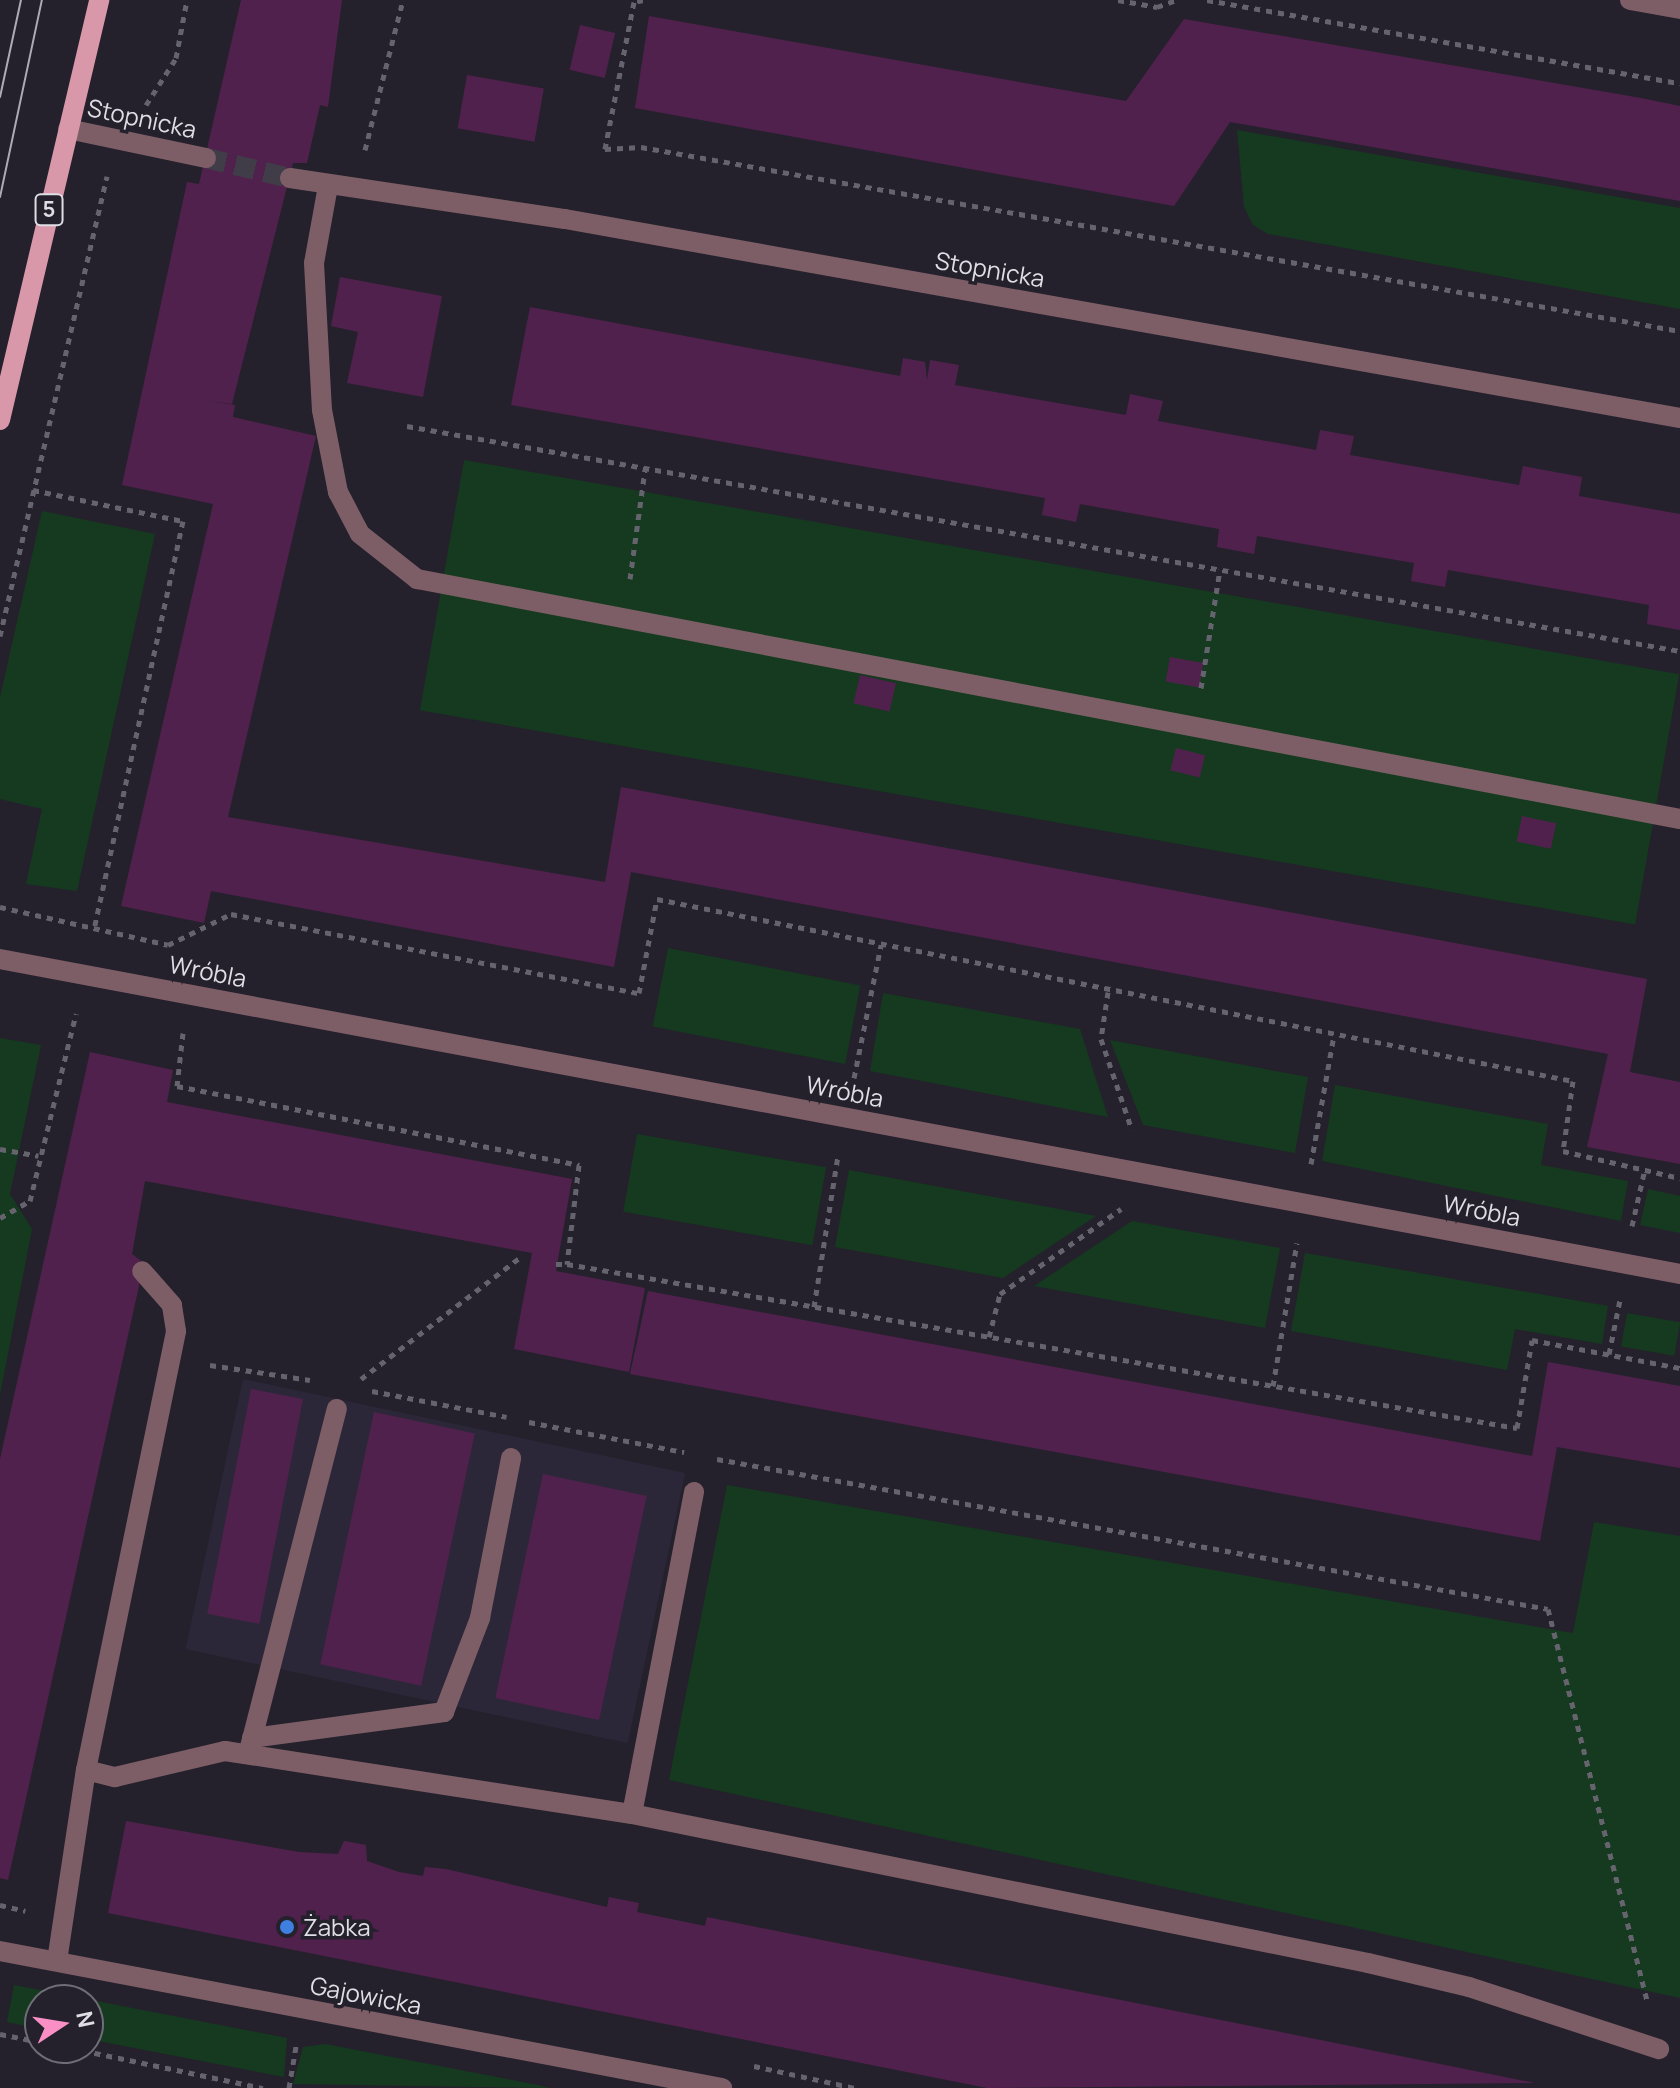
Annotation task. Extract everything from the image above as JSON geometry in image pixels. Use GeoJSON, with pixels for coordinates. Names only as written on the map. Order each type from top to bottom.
{"type":"FeatureCollection","features":[{"type":"Feature","properties":{"kind":"main road","name":"5"},"geometry":{"type":"LineString","coordinates":[[0,420],[99,0]]}},
{"type":"Feature","properties":{"kind":"street"},"geometry":{"type":"LineString","coordinates":[[1630,0],[1680,9]]}},
{"type":"Feature","properties":{"kind":"street","name":"Stopnicka"},"geometry":{"type":"LineString","coordinates":[[68,129],[206,158]]}},
{"type":"Feature","properties":{"kind":"street","name":"Stopnicka"},"geometry":{"type":"LineString","coordinates":[[290,178],[565,219],[1680,418]]}},
{"type":"Feature","properties":{"kind":"street"},"geometry":{"type":"LineString","coordinates":[[328,186],[314,255],[322,410],[338,492],[360,534],[417,579],[1680,819]]}},
{"type":"Feature","properties":{"kind":"street","name":"Wróbla"},"geometry":{"type":"LineString","coordinates":[[0,959],[1680,1274]]}},
{"type":"Feature","properties":{"kind":"street"},"geometry":{"type":"LineString","coordinates":[[57,1961],[86,1770],[169,1360],[172,1305],[142,1271]]}},
{"type":"Feature","properties":{"kind":"street"},"geometry":{"type":"LineString","coordinates":[[250,1747],[337,1409]]}},
{"type":"Feature","properties":{"kind":"street"},"geometry":{"type":"LineString","coordinates":[[86,1770],[115,1777],[225,1751],[444,1712],[480,1618],[511,1458]]}},
{"type":"Feature","properties":{"kind":"street"},"geometry":{"type":"LineString","coordinates":[[632,1814],[694,1492]]}},
{"type":"Feature","properties":{"kind":"street"},"geometry":{"type":"LineString","coordinates":[[250,1747],[632,1814],[1368,1963],[1469,1987],[1659,2049]]}},
{"type":"Feature","properties":{"kind":"street","name":"Gajowicka"},"geometry":{"type":"LineString","coordinates":[[0,1951],[722,2088]]}},
{"type":"Feature","properties":{"kind":"path"},"geometry":{"type":"LineString","coordinates":[[0,636],[111,157],[176,58],[187,0]]}},
{"type":"Feature","properties":{"kind":"path"},"geometry":{"type":"LineString","coordinates":[[364,156],[403,0]]}},
{"type":"Feature","properties":{"kind":"path"},"geometry":{"type":"LineString","coordinates":[[643,0],[634,2],[605,149],[641,147],[1680,331]]}},
{"type":"Feature","properties":{"kind":"path"},"geometry":{"type":"LineString","coordinates":[[1118,0],[1157,7],[1176,0]]}},
{"type":"Feature","properties":{"kind":"path"},"geometry":{"type":"LineString","coordinates":[[1207,0],[1680,83]]}},
{"type":"Feature","properties":{"kind":"path"},"geometry":{"type":"LineString","coordinates":[[407,426],[1680,651]]}},
{"type":"Feature","properties":{"kind":"path"},"geometry":{"type":"LineString","coordinates":[[625,619],[645,469]]}},
{"type":"Feature","properties":{"kind":"path"},"geometry":{"type":"LineString","coordinates":[[33,490],[183,521],[94,928]]}},
{"type":"Feature","properties":{"kind":"path"},"geometry":{"type":"LineString","coordinates":[[1196,727],[1220,570]]}},
{"type":"Feature","properties":{"kind":"path"},"geometry":{"type":"LineString","coordinates":[[0,907],[168,945],[231,914],[639,993],[657,899],[1108,992],[1573,1081],[1563,1151],[1680,1178]]}},
{"type":"Feature","properties":{"kind":"path"},"geometry":{"type":"LineString","coordinates":[[853,1083],[881,945]]}},
{"type":"Feature","properties":{"kind":"path"},"geometry":{"type":"LineString","coordinates":[[1108,992],[1101,1039],[1134,1135]]}},
{"type":"Feature","properties":{"kind":"path"},"geometry":{"type":"LineString","coordinates":[[61,1011],[92,1017]]}},
{"type":"Feature","properties":{"kind":"path"},"geometry":{"type":"LineString","coordinates":[[0,1218],[30,1201],[38,1156],[76,1014]]}},
{"type":"Feature","properties":{"kind":"path"},"geometry":{"type":"LineString","coordinates":[[169,1031],[184,1033],[177,1086],[579,1165],[567,1264]]}},
{"type":"Feature","properties":{"kind":"path"},"geometry":{"type":"LineString","coordinates":[[1310,1169],[1334,1035]]}},
{"type":"Feature","properties":{"kind":"path"},"geometry":{"type":"LineString","coordinates":[[0,1149],[38,1156]]}},
{"type":"Feature","properties":{"kind":"path"},"geometry":{"type":"LineString","coordinates":[[814,1307],[839,1155]]}},
{"type":"Feature","properties":{"kind":"path"},"geometry":{"type":"LineString","coordinates":[[1630,1232],[1645,1169]]}},
{"type":"Feature","properties":{"kind":"path"},"geometry":{"type":"LineString","coordinates":[[989,1337],[1000,1294],[1125,1206]]}},
{"type":"Feature","properties":{"kind":"path"},"geometry":{"type":"LineString","coordinates":[[1273,1386],[1298,1238]]}},
{"type":"Feature","properties":{"kind":"path"},"geometry":{"type":"LineString","coordinates":[[519,1258],[351,1387],[1548,1609],[1659,2049]]}},
{"type":"Feature","properties":{"kind":"path"},"geometry":{"type":"LineString","coordinates":[[556,1264],[1517,1428],[1532,1340],[1680,1368]]}},
{"type":"Feature","properties":{"kind":"path"},"geometry":{"type":"LineString","coordinates":[[1609,1354],[1620,1299]]}},
{"type":"Feature","properties":{"kind":"path"},"geometry":{"type":"LineString","coordinates":[[169,1360],[321,1382]]}},
{"type":"Feature","properties":{"kind":"path"},"geometry":{"type":"LineString","coordinates":[[0,1905],[32,1912]]}},
{"type":"Feature","properties":{"kind":"path"},"geometry":{"type":"LineString","coordinates":[[0,2034],[24,2039]]}},
{"type":"Feature","properties":{"kind":"path"},"geometry":{"type":"LineString","coordinates":[[289,2088],[297,2037]]}},
{"type":"Feature","properties":{"kind":"path"},"geometry":{"type":"LineString","coordinates":[[104,2055],[263,2088]]}},
{"type":"Feature","properties":{"kind":"shaded area"},"geometry":{"type":"Polygon","coordinates":[[[243,1379],[685,1473],[628,1743],[186,1649],[243,1379]]]}},
{"type":"Feature","properties":{"kind":"green space"},"geometry":{"type":"Polygon","coordinates":[[[1237,130],[1680,208],[1680,309],[1268,234],[1253,225],[1244,207],[1237,130]]]}},
{"type":"Feature","properties":{"kind":"green space"},"geometry":{"type":"Polygon","coordinates":[[[464,460],[1679,674],[1635,924],[420,710],[464,460]]]}},
{"type":"Feature","properties":{"kind":"green space"},"geometry":{"type":"Polygon","coordinates":[[[42,511],[155,534],[77,891],[26,884],[42,809],[0,799],[0,697],[42,511]]]}},
{"type":"Feature","properties":{"kind":"green space"},"geometry":{"type":"Polygon","coordinates":[[[668,948],[860,985],[845,1064],[653,1027],[668,948]]]}},
{"type":"Feature","properties":{"kind":"green space"},"geometry":{"type":"Polygon","coordinates":[[[883,993],[1080,1029],[1108,1117],[870,1071],[883,993]]]}},
{"type":"Feature","properties":{"kind":"green space"},"geometry":{"type":"Polygon","coordinates":[[[0,1038],[41,1045],[10,1194],[32,1229],[0,1395],[0,1038]]]}},
{"type":"Feature","properties":{"kind":"green space"},"geometry":{"type":"Polygon","coordinates":[[[1110,1040],[1308,1077],[1295,1153],[1143,1125],[1110,1040]]]}},
{"type":"Feature","properties":{"kind":"green space"},"geometry":{"type":"Polygon","coordinates":[[[1335,1085],[1548,1124],[1541,1165],[1628,1181],[1621,1221],[1322,1161],[1335,1085]]]}},
{"type":"Feature","properties":{"kind":"green space"},"geometry":{"type":"Polygon","coordinates":[[[637,1134],[826,1167],[812,1245],[623,1212],[637,1134]]]}},
{"type":"Feature","properties":{"kind":"green space"},"geometry":{"type":"Polygon","coordinates":[[[849,1170],[1096,1216],[1003,1278],[835,1247],[849,1170]]]}},
{"type":"Feature","properties":{"kind":"green space"},"geometry":{"type":"Polygon","coordinates":[[[1648,1189],[1680,1196],[1680,1233],[1640,1225],[1648,1189]]]}},
{"type":"Feature","properties":{"kind":"green space"},"geometry":{"type":"Polygon","coordinates":[[[1132,1221],[1280,1248],[1265,1328],[1034,1286],[1132,1221]]]}},
{"type":"Feature","properties":{"kind":"green space"},"geometry":{"type":"Polygon","coordinates":[[[1305,1253],[1608,1306],[1602,1344],[1515,1329],[1507,1370],[1291,1331],[1305,1253]]]}},
{"type":"Feature","properties":{"kind":"green space"},"geometry":{"type":"Polygon","coordinates":[[[1627,1313],[1680,1322],[1674,1356],[1621,1346],[1627,1313]]]}},
{"type":"Feature","properties":{"kind":"green space"},"geometry":{"type":"Polygon","coordinates":[[[727,1485],[1573,1633],[1594,1522],[1680,1536],[1680,1998],[669,1780],[727,1485]]]}},
{"type":"Feature","properties":{"kind":"green space"},"geometry":{"type":"Polygon","coordinates":[[[14,1985],[24,1987],[24,2026],[7,2022],[14,1985]]]}},
{"type":"Feature","properties":{"kind":"green space"},"geometry":{"type":"Polygon","coordinates":[[[104,2002],[287,2038],[284,2077],[104,2042],[104,2002]]]}},
{"type":"Feature","properties":{"kind":"green space"},"geometry":{"type":"Polygon","coordinates":[[[325,2044],[550,2088],[293,2084],[303,2047],[325,2044]]]}},
{"type":"Feature","properties":{"kind":"building"},"geometry":{"type":"Polygon","coordinates":[[[241,0],[342,0],[328,107],[320,105],[307,163],[293,163],[232,404],[208,401],[235,405],[233,417],[316,436],[228,817],[605,882],[621,787],[1647,979],[1630,1072],[1680,1082],[1680,1164],[1587,1147],[1608,1054],[631,872],[614,967],[211,891],[204,923],[121,906],[213,504],[122,485],[187,182],[199,184],[241,0]]]}},
{"type":"Feature","properties":{"kind":"building"},"geometry":{"type":"Polygon","coordinates":[[[649,16],[1126,101],[1184,19],[1641,98],[1680,106],[1680,201],[1230,122],[1174,206],[635,108],[649,16]]]}},
{"type":"Feature","properties":{"kind":"building"},"geometry":{"type":"Polygon","coordinates":[[[580,25],[615,33],[605,78],[570,70],[580,25]]]}},
{"type":"Feature","properties":{"kind":"building"},"geometry":{"type":"Polygon","coordinates":[[[467,75],[544,89],[534,142],[458,128],[467,75]]]}},
{"type":"Feature","properties":{"kind":"building"},"geometry":{"type":"Polygon","coordinates":[[[340,277],[442,296],[423,397],[347,383],[358,332],[331,326],[340,277]]]}},
{"type":"Feature","properties":{"kind":"building"},"geometry":{"type":"Polygon","coordinates":[[[530,307],[900,376],[903,358],[925,362],[927,380],[930,360],[959,365],[955,385],[1126,415],[1130,394],[1163,401],[1158,421],[1316,450],[1320,430],[1354,436],[1350,455],[1519,485],[1523,466],[1582,477],[1579,496],[1680,514],[1680,630],[1647,624],[1649,605],[1448,570],[1445,587],[1411,581],[1414,563],[1257,536],[1254,554],[1217,547],[1219,529],[1080,504],[1076,522],[1042,515],[1045,498],[511,405],[530,307]]]}},
{"type":"Feature","properties":{"kind":"building"},"geometry":{"type":"Polygon","coordinates":[[[1170,657],[1203,663],[1199,688],[1166,682],[1170,657]]]}},
{"type":"Feature","properties":{"kind":"building"},"geometry":{"type":"Polygon","coordinates":[[[860,675],[896,683],[890,712],[853,703],[860,675]]]}},
{"type":"Feature","properties":{"kind":"building"},"geometry":{"type":"Polygon","coordinates":[[[1176,748],[1205,755],[1200,778],[1170,770],[1176,748]]]}},
{"type":"Feature","properties":{"kind":"building"},"geometry":{"type":"Polygon","coordinates":[[[1522,816],[1556,823],[1551,849],[1517,841],[1522,816]]]}},
{"type":"Feature","properties":{"kind":"building"},"geometry":{"type":"Polygon","coordinates":[[[90,1052],[173,1070],[167,1102],[572,1179],[556,1271],[645,1288],[629,1372],[514,1349],[532,1253],[145,1181],[132,1254],[144,1263],[8,1880],[0,1878],[0,1459],[90,1052]]]}},
{"type":"Feature","properties":{"kind":"building"},"geometry":{"type":"Polygon","coordinates":[[[648,1291],[1532,1456],[1548,1362],[1680,1386],[1680,1468],[1557,1447],[1540,1541],[630,1374],[648,1291]]]}},
{"type":"Feature","properties":{"kind":"building"},"geometry":{"type":"Polygon","coordinates":[[[251,1389],[303,1399],[259,1624],[207,1614],[251,1389]]]}},
{"type":"Feature","properties":{"kind":"building"},"geometry":{"type":"Polygon","coordinates":[[[374,1412],[475,1433],[421,1686],[320,1664],[374,1412]]]}},
{"type":"Feature","properties":{"kind":"building"},"geometry":{"type":"Polygon","coordinates":[[[543,1474],[647,1496],[599,1720],[495,1698],[543,1474]]]}},
{"type":"Feature","properties":{"kind":"building"},"geometry":{"type":"Polygon","coordinates":[[[126,1821],[299,1852],[338,1854],[344,1841],[366,1845],[367,1861],[399,1872],[423,1876],[425,1867],[446,1869],[607,1907],[609,1897],[639,1903],[637,1912],[705,1926],[707,1917],[1535,2083],[987,2088],[108,1913],[126,1821]]]}},
{"type":"Feature","properties":{"kind":"tunnel"},"geometry":{"type":"LineString","coordinates":[[206,158],[290,178]]}},
{"type":"Feature","properties":{"kind":"tram line"},"geometry":{"type":"LineString","coordinates":[[0,97],[21,0]]}},
{"type":"Feature","properties":{"kind":"tram line"},"geometry":{"type":"LineString","coordinates":[[0,197],[42,0]]}},
{"type":"Feature","properties":{"kind":"place","name":"Żabka"},"geometry":{"type":"Point","coordinates":[287,1927]}}]}
